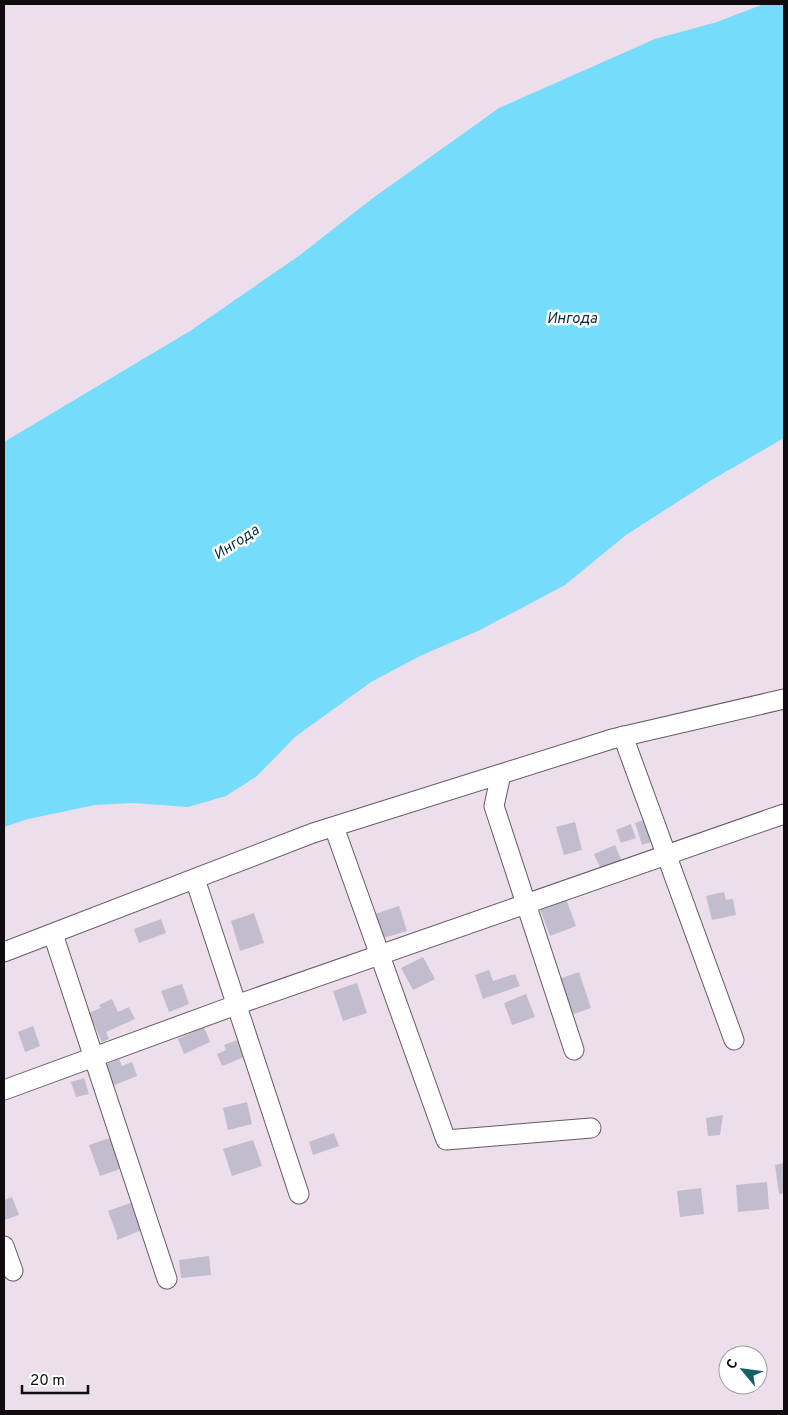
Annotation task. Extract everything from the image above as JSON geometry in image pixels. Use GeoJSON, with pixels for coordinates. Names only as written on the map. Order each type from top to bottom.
{"type":"FeatureCollection","features":[{"type":"Feature","properties":{"kind":"street"},"geometry":{"type":"LineString","coordinates":[[4,952],[334,827],[623,736],[784,699]]}},
{"type":"Feature","properties":{"kind":"street"},"geometry":{"type":"LineString","coordinates":[[623,736],[734,1040]]}},
{"type":"Feature","properties":{"kind":"street"},"geometry":{"type":"LineString","coordinates":[[502,774],[494,806],[574,1050]]}},
{"type":"Feature","properties":{"kind":"street"},"geometry":{"type":"LineString","coordinates":[[4,1090],[236,1005],[784,814]]}},
{"type":"Feature","properties":{"kind":"street"},"geometry":{"type":"LineString","coordinates":[[334,827],[446,1140],[591,1128]]}},
{"type":"Feature","properties":{"kind":"street"},"geometry":{"type":"LineString","coordinates":[[195,879],[299,1194]]}},
{"type":"Feature","properties":{"kind":"street"},"geometry":{"type":"LineString","coordinates":[[52,934],[167,1279]]}},
{"type":"Feature","properties":{"kind":"street"},"geometry":{"type":"LineString","coordinates":[[4,1246],[13,1271]]}},
{"type":"Feature","properties":{"kind":"water","name":"Ингода"},"geometry":{"type":"Polygon","coordinates":[[[764,4],[784,4],[784,438],[710,481],[626,535],[565,585],[480,630],[420,656],[371,682],[295,737],[257,776],[226,796],[188,807],[133,803],[95,805],[28,819],[4,827],[4,442],[190,331],[300,255],[373,198],[499,108],[655,39],[717,22],[764,4]]]}},
{"type":"Feature","properties":{"kind":"building"},"geometry":{"type":"Polygon","coordinates":[[[646,819],[654,841],[642,845],[635,823],[646,819]]]}},
{"type":"Feature","properties":{"kind":"building"},"geometry":{"type":"Polygon","coordinates":[[[575,822],[582,850],[564,855],[556,827],[575,822]]]}},
{"type":"Feature","properties":{"kind":"building"},"geometry":{"type":"Polygon","coordinates":[[[631,824],[636,838],[621,843],[616,830],[631,824]]]}},
{"type":"Feature","properties":{"kind":"building"},"geometry":{"type":"Polygon","coordinates":[[[615,845],[622,861],[601,870],[594,854],[615,845]]]}},
{"type":"Feature","properties":{"kind":"building"},"geometry":{"type":"Polygon","coordinates":[[[724,892],[726,900],[733,899],[736,915],[712,920],[706,896],[724,892]]]}},
{"type":"Feature","properties":{"kind":"building"},"geometry":{"type":"Polygon","coordinates":[[[566,899],[576,926],[550,936],[540,909],[566,899]]]}},
{"type":"Feature","properties":{"kind":"building"},"geometry":{"type":"Polygon","coordinates":[[[399,906],[407,931],[380,939],[372,915],[399,906]]]}},
{"type":"Feature","properties":{"kind":"building"},"geometry":{"type":"Polygon","coordinates":[[[254,913],[264,943],[240,951],[231,921],[254,913]]]}},
{"type":"Feature","properties":{"kind":"building"},"geometry":{"type":"Polygon","coordinates":[[[161,919],[166,933],[139,943],[134,929],[161,919]]]}},
{"type":"Feature","properties":{"kind":"building"},"geometry":{"type":"Polygon","coordinates":[[[423,957],[435,979],[413,990],[401,968],[423,957]]]}},
{"type":"Feature","properties":{"kind":"building"},"geometry":{"type":"Polygon","coordinates":[[[489,970],[493,981],[515,974],[520,986],[483,999],[475,975],[489,970]]]}},
{"type":"Feature","properties":{"kind":"building"},"geometry":{"type":"Polygon","coordinates":[[[579,972],[591,1008],[571,1015],[559,979],[579,972]]]}},
{"type":"Feature","properties":{"kind":"building"},"geometry":{"type":"Polygon","coordinates":[[[357,983],[367,1013],[343,1021],[333,991],[357,983]]]}},
{"type":"Feature","properties":{"kind":"building"},"geometry":{"type":"Polygon","coordinates":[[[182,984],[189,1004],[169,1012],[161,991],[182,984]]]}},
{"type":"Feature","properties":{"kind":"building"},"geometry":{"type":"Polygon","coordinates":[[[526,994],[535,1017],[512,1025],[504,1003],[526,994]]]}},
{"type":"Feature","properties":{"kind":"building"},"geometry":{"type":"Polygon","coordinates":[[[112,999],[118,1012],[129,1007],[135,1019],[106,1032],[109,1039],[102,1042],[89,1013],[101,1008],[99,1005],[112,999]]]}},
{"type":"Feature","properties":{"kind":"building"},"geometry":{"type":"Polygon","coordinates":[[[33,1026],[40,1046],[25,1052],[18,1032],[33,1026]]]}},
{"type":"Feature","properties":{"kind":"building"},"geometry":{"type":"Polygon","coordinates":[[[204,1027],[210,1042],[184,1054],[178,1039],[204,1027]]]}},
{"type":"Feature","properties":{"kind":"building"},"geometry":{"type":"Polygon","coordinates":[[[243,1038],[249,1055],[222,1066],[217,1054],[226,1050],[224,1045],[243,1038]]]}},
{"type":"Feature","properties":{"kind":"building"},"geometry":{"type":"Polygon","coordinates":[[[119,1059],[122,1066],[132,1062],[137,1076],[112,1086],[105,1065],[119,1059]]]}},
{"type":"Feature","properties":{"kind":"building"},"geometry":{"type":"Polygon","coordinates":[[[84,1078],[89,1094],[76,1097],[71,1082],[84,1078]]]}},
{"type":"Feature","properties":{"kind":"building"},"geometry":{"type":"Polygon","coordinates":[[[247,1102],[252,1124],[228,1130],[223,1108],[247,1102]]]}},
{"type":"Feature","properties":{"kind":"building"},"geometry":{"type":"Polygon","coordinates":[[[723,1115],[720,1135],[708,1136],[706,1118],[723,1115]]]}},
{"type":"Feature","properties":{"kind":"building"},"geometry":{"type":"Polygon","coordinates":[[[334,1133],[339,1146],[313,1155],[309,1142],[334,1133]]]}},
{"type":"Feature","properties":{"kind":"building"},"geometry":{"type":"Polygon","coordinates":[[[113,1137],[123,1168],[100,1176],[89,1145],[113,1137]]]}},
{"type":"Feature","properties":{"kind":"building"},"geometry":{"type":"Polygon","coordinates":[[[253,1140],[262,1166],[232,1176],[223,1149],[253,1140]]]}},
{"type":"Feature","properties":{"kind":"building"},"geometry":{"type":"Polygon","coordinates":[[[784,1163],[784,1193],[779,1194],[775,1165],[784,1163]]]}},
{"type":"Feature","properties":{"kind":"building"},"geometry":{"type":"Polygon","coordinates":[[[767,1182],[769,1209],[738,1212],[736,1185],[767,1182]]]}},
{"type":"Feature","properties":{"kind":"building"},"geometry":{"type":"Polygon","coordinates":[[[701,1188],[704,1214],[680,1217],[677,1191],[701,1188]]]}},
{"type":"Feature","properties":{"kind":"building"},"geometry":{"type":"Polygon","coordinates":[[[12,1197],[19,1215],[4,1220],[4,1200],[12,1197]]]}},
{"type":"Feature","properties":{"kind":"building"},"geometry":{"type":"Polygon","coordinates":[[[136,1201],[142,1230],[117,1240],[108,1211],[136,1201]]]}},
{"type":"Feature","properties":{"kind":"building"},"geometry":{"type":"Polygon","coordinates":[[[209,1256],[211,1275],[181,1278],[179,1260],[209,1256]]]}}]}
